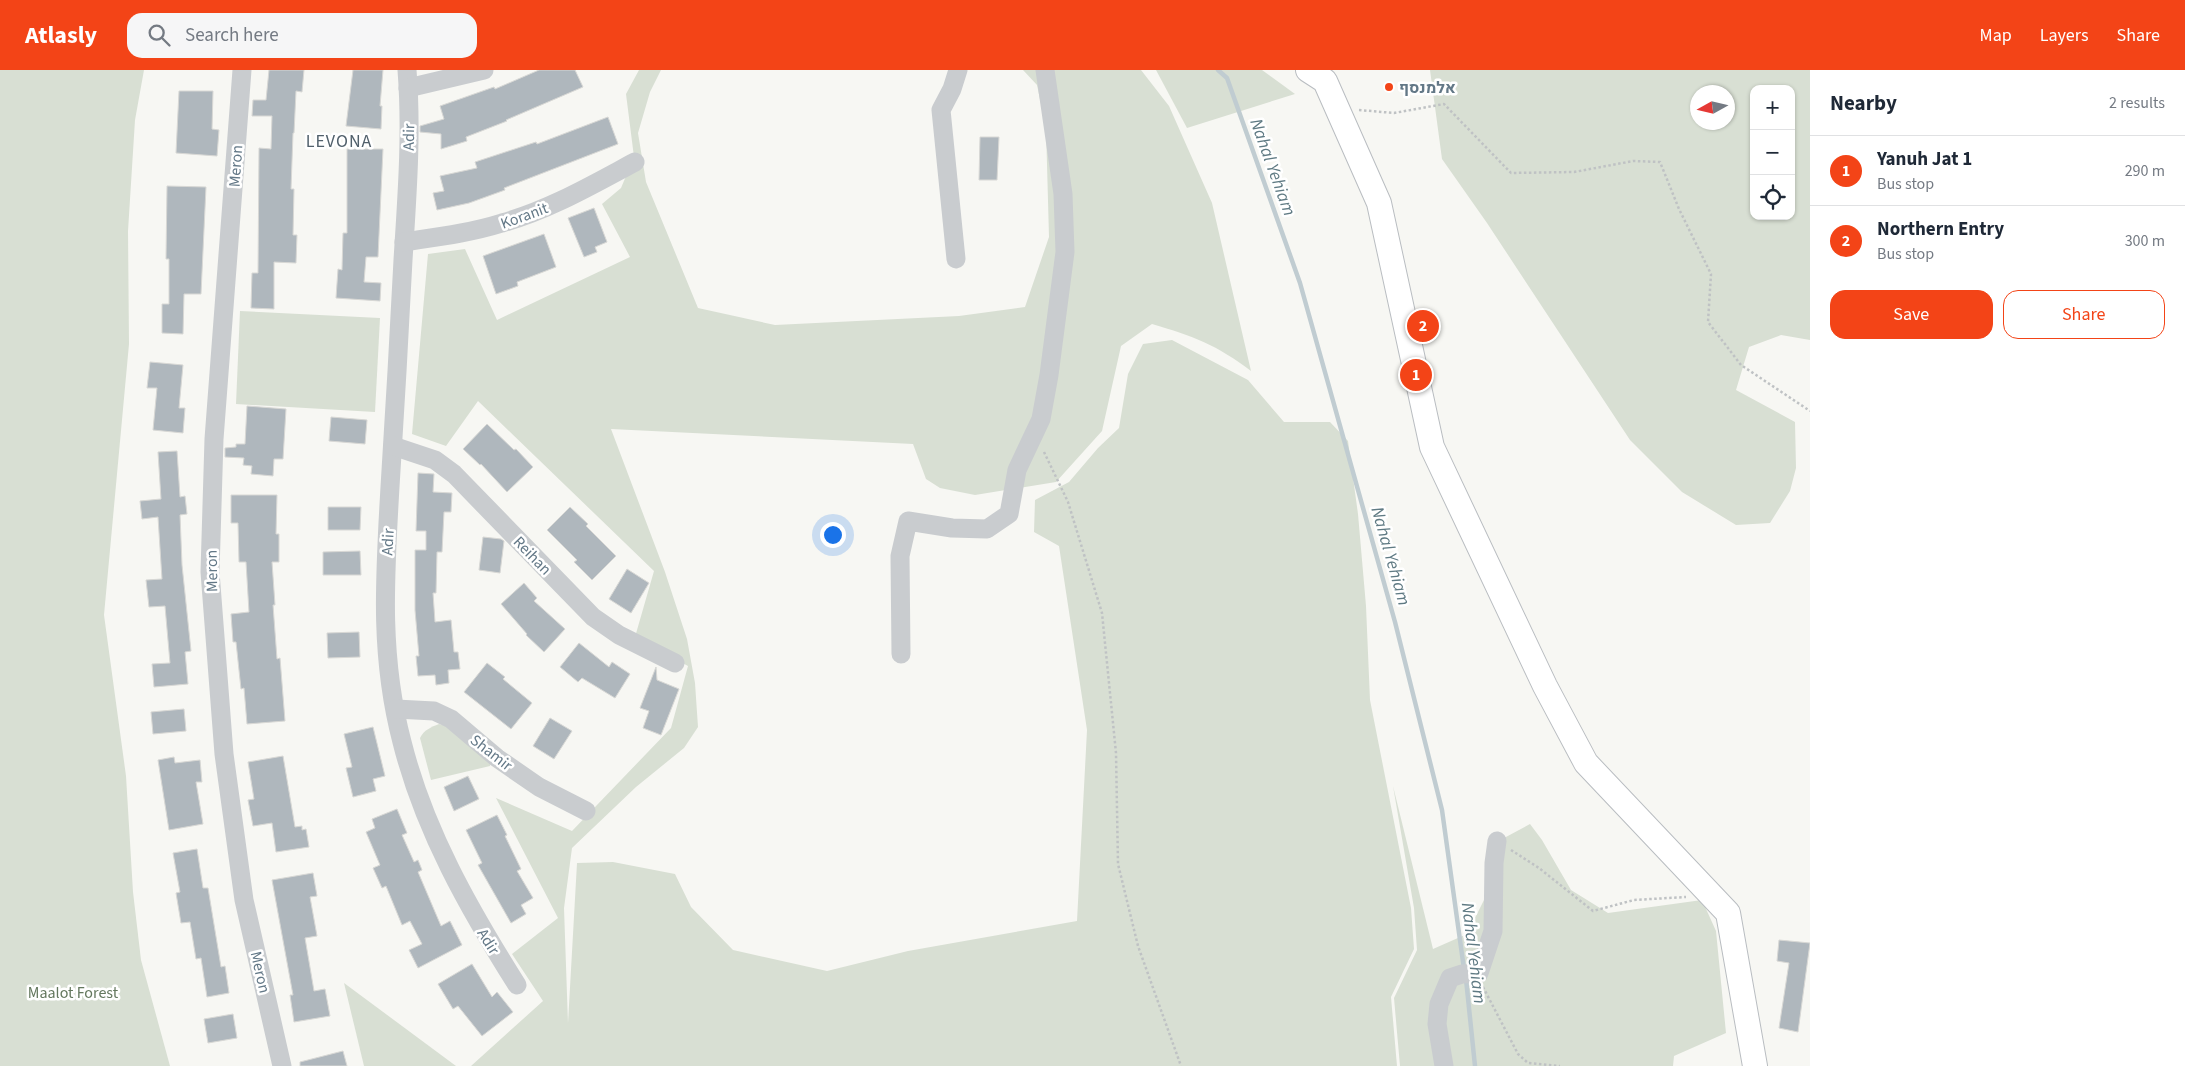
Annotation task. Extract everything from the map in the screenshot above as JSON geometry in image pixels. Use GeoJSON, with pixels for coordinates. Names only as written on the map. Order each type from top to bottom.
{"type":"FeatureCollection","features":[{"type":"Feature","properties":{"kind":"main road"},"geometry":{"type":"LineString","coordinates":[[1308,70],[1325,81],[1379,203],[1432,447],[1545,686],[1586,763],[1728,913],[1755,1066]]}},
{"type":"Feature","properties":{"kind":"street","name":"Meron"},"geometry":{"type":"LineString","coordinates":[[242,70],[214,439],[210,572],[224,754],[244,900],[282,1066]]}},
{"type":"Feature","properties":{"kind":"street"},"geometry":{"type":"LineString","coordinates":[[408,79],[484,70]]}},
{"type":"Feature","properties":{"kind":"street"},"geometry":{"type":"LineString","coordinates":[[956,259],[941,110],[952,89],[958,70]]}},
{"type":"Feature","properties":{"kind":"street"},"geometry":{"type":"LineString","coordinates":[[901,654],[900,556],[908,520],[952,528],[987,529],[1009,514],[1017,470],[1040,419],[1050,375],[1066,252],[1063,194],[1045,70]]}},
{"type":"Feature","properties":{"kind":"street","name":"Adir"},"geometry":{"type":"LineString","coordinates":[[408,79],[404,242],[384,595],[388,666],[401,741],[420,803],[480,928],[517,985]]}},
{"type":"Feature","properties":{"kind":"street","name":"Koranit"},"geometry":{"type":"LineString","coordinates":[[404,242],[454,235],[504,223],[560,201],[635,162]]}},
{"type":"Feature","properties":{"kind":"street","name":"Reihan"},"geometry":{"type":"LineString","coordinates":[[393,446],[435,460],[454,474],[593,617],[619,635],[675,663]]}},
{"type":"Feature","properties":{"kind":"street","name":"Shamir"},"geometry":{"type":"LineString","coordinates":[[396,709],[434,711],[451,719],[497,758],[539,787],[586,811]]}},
{"type":"Feature","properties":{"kind":"street"},"geometry":{"type":"LineString","coordinates":[[1444,1066],[1438,1024],[1439,1004],[1450,978],[1462,974],[1479,973],[1493,931],[1494,864],[1497,842]]}},
{"type":"Feature","properties":{"kind":"path"},"geometry":{"type":"LineString","coordinates":[[1337,109],[1394,113],[1444,104],[1511,172],[1574,172],[1633,161],[1660,162],[1679,209],[1711,274],[1708,322],[1741,366],[1810,411]]}},
{"type":"Feature","properties":{"kind":"path"},"geometry":{"type":"LineString","coordinates":[[1034,433],[1068,502],[1102,613],[1116,753],[1118,864],[1138,946],[1181,1066]]}},
{"type":"Feature","properties":{"kind":"path"},"geometry":{"type":"LineString","coordinates":[[1497,842],[1540,868],[1593,911],[1634,900],[1684,898],[1707,891]]}},
{"type":"Feature","properties":{"kind":"path"},"geometry":{"type":"LineString","coordinates":[[1479,973],[1484,994],[1518,1054],[1528,1063],[1560,1066]]}},
{"type":"Feature","properties":{"kind":"green space","name":"Maalot Forest"},"geometry":{"type":"Polygon","coordinates":[[[0,70],[144,70],[135,120],[128,231],[129,344],[104,615],[126,776],[133,892],[141,960],[170,1066],[0,1066],[0,70]]]}},
{"type":"Feature","properties":{"kind":"green space"},"geometry":{"type":"Polygon","coordinates":[[[639,70],[661,70],[650,92],[638,133],[646,182],[698,308],[775,325],[959,316],[1025,307],[1049,237],[1046,128],[1037,85],[1023,70],[1141,70],[1169,106],[1212,203],[1251,371],[1227,354],[1204,342],[1152,324],[1121,346],[1102,431],[1056,482],[975,495],[940,488],[926,479],[913,444],[611,429],[665,572],[687,639],[695,683],[698,727],[684,748],[636,787],[572,848],[564,908],[568,1023],[577,863],[613,862],[675,874],[691,907],[733,950],[827,971],[908,951],[1077,921],[1087,730],[1059,546],[1034,532],[1035,500],[1069,482],[1098,448],[1119,428],[1128,374],[1143,344],[1172,340],[1248,380],[1284,422],[1330,422],[1348,441],[1358,514],[1366,606],[1370,700],[1411,908],[1414,949],[1391,997],[1397,1066],[471,1066],[543,1001],[512,954],[558,918],[496,798],[572,831],[671,728],[688,666],[635,637],[654,571],[478,401],[446,446],[412,434],[428,254],[465,249],[497,320],[630,257],[602,204],[621,188],[634,157],[626,94],[639,70]]]}},
{"type":"Feature","properties":{"kind":"green space"},"geometry":{"type":"Polygon","coordinates":[[[1156,70],[1262,70],[1295,94],[1187,128],[1156,70]]]}},
{"type":"Feature","properties":{"kind":"green space"},"geometry":{"type":"Polygon","coordinates":[[[1430,70],[1810,70],[1810,340],[1781,335],[1749,347],[1736,390],[1795,422],[1796,468],[1790,491],[1770,523],[1736,525],[1682,492],[1630,440],[1487,223],[1442,159],[1430,70]]]}},
{"type":"Feature","properties":{"kind":"green space"},"geometry":{"type":"Polygon","coordinates":[[[240,311],[380,318],[375,412],[236,404],[240,311]]]}},
{"type":"Feature","properties":{"kind":"green space"},"geometry":{"type":"Polygon","coordinates":[[[439,724],[447,726],[490,761],[490,766],[431,780],[420,738],[426,731],[439,724]]]}},
{"type":"Feature","properties":{"kind":"green space"},"geometry":{"type":"Polygon","coordinates":[[[1393,786],[1433,949],[1467,934],[1484,900],[1491,845],[1530,824],[1542,840],[1571,890],[1608,913],[1702,900],[1716,931],[1726,1033],[1674,1056],[1673,1066],[1400,1066],[1394,998],[1417,950],[1414,908],[1393,786]]]}},
{"type":"Feature","properties":{"kind":"green space"},"geometry":{"type":"Polygon","coordinates":[[[344,983],[456,1066],[364,1066],[344,983]]]}},
{"type":"Feature","properties":{"kind":"building"},"geometry":{"type":"Polygon","coordinates":[[[269,70],[304,70],[302,92],[296,91],[293,133],[291,189],[294,189],[293,235],[297,235],[296,263],[274,262],[274,309],[251,308],[252,273],[258,273],[259,148],[271,149],[272,116],[252,116],[253,100],[266,100],[269,70]]]}},
{"type":"Feature","properties":{"kind":"building"},"geometry":{"type":"Polygon","coordinates":[[[353,70],[383,70],[380,106],[382,106],[381,129],[346,126],[353,70]]]}},
{"type":"Feature","properties":{"kind":"building"},"geometry":{"type":"Polygon","coordinates":[[[539,70],[575,70],[583,87],[466,137],[467,141],[441,149],[441,134],[420,132],[420,126],[444,119],[440,106],[494,87],[495,89],[539,70]]]}},
{"type":"Feature","properties":{"kind":"building"},"geometry":{"type":"Polygon","coordinates":[[[179,91],[213,91],[212,129],[219,130],[217,156],[176,153],[179,91]]]}},
{"type":"Feature","properties":{"kind":"building"},"geometry":{"type":"Polygon","coordinates":[[[608,117],[618,144],[504,188],[505,190],[469,203],[437,210],[433,193],[444,191],[440,176],[477,168],[475,162],[536,142],[537,144],[608,117]]]}},
{"type":"Feature","properties":{"kind":"building"},"geometry":{"type":"Polygon","coordinates":[[[980,137],[999,137],[997,180],[979,180],[980,137]]]}},
{"type":"Feature","properties":{"kind":"building"},"geometry":{"type":"Polygon","coordinates":[[[347,149],[383,149],[378,257],[366,257],[364,282],[381,283],[380,301],[336,298],[338,269],[342,270],[343,233],[347,233],[347,149]]]}},
{"type":"Feature","properties":{"kind":"building"},"geometry":{"type":"Polygon","coordinates":[[[167,186],[206,187],[201,294],[184,294],[183,334],[162,333],[162,304],[169,304],[169,259],[166,259],[167,186]]]}},
{"type":"Feature","properties":{"kind":"building"},"geometry":{"type":"Polygon","coordinates":[[[594,208],[607,242],[595,247],[597,252],[584,257],[568,218],[594,208]]]}},
{"type":"Feature","properties":{"kind":"building"},"geometry":{"type":"Polygon","coordinates":[[[544,234],[556,267],[517,282],[518,286],[496,294],[483,256],[544,234]]]}},
{"type":"Feature","properties":{"kind":"building"},"geometry":{"type":"Polygon","coordinates":[[[150,362],[183,365],[179,408],[185,408],[183,433],[153,430],[157,388],[147,388],[150,362]]]}},
{"type":"Feature","properties":{"kind":"building"},"geometry":{"type":"Polygon","coordinates":[[[247,406],[286,409],[283,459],[274,459],[273,476],[251,474],[252,466],[243,465],[244,458],[225,457],[225,448],[236,447],[236,444],[245,444],[247,406]]]}},
{"type":"Feature","properties":{"kind":"building"},"geometry":{"type":"Polygon","coordinates":[[[331,417],[367,420],[365,444],[329,441],[331,417]]]}},
{"type":"Feature","properties":{"kind":"building"},"geometry":{"type":"Polygon","coordinates":[[[487,424],[514,450],[516,449],[533,467],[507,492],[481,464],[463,449],[487,424]]]}},
{"type":"Feature","properties":{"kind":"building"},"geometry":{"type":"Polygon","coordinates":[[[177,451],[180,497],[185,496],[187,514],[180,515],[182,565],[191,651],[185,652],[188,684],[154,687],[152,664],[170,663],[165,606],[149,607],[146,580],[162,579],[158,517],[142,519],[140,501],[161,499],[158,452],[177,451]]]}},
{"type":"Feature","properties":{"kind":"building"},"geometry":{"type":"Polygon","coordinates":[[[418,473],[434,474],[433,492],[452,493],[451,512],[444,512],[442,552],[437,552],[436,593],[433,593],[435,622],[451,620],[454,652],[458,652],[460,669],[448,670],[449,683],[436,685],[435,675],[418,676],[416,656],[419,656],[415,610],[415,550],[426,550],[426,531],[416,531],[418,473]]]}},
{"type":"Feature","properties":{"kind":"building"},"geometry":{"type":"Polygon","coordinates":[[[231,495],[277,495],[276,534],[279,534],[279,562],[272,562],[275,605],[273,605],[277,659],[280,658],[285,721],[247,724],[244,688],[241,689],[236,642],[233,642],[231,614],[249,612],[246,562],[239,562],[238,523],[231,523],[231,495]]]}},
{"type":"Feature","properties":{"kind":"building"},"geometry":{"type":"Polygon","coordinates":[[[328,507],[361,507],[360,530],[328,530],[328,507]]]}},
{"type":"Feature","properties":{"kind":"building"},"geometry":{"type":"Polygon","coordinates":[[[570,507],[616,556],[592,580],[574,562],[577,560],[547,530],[570,507]]]}},
{"type":"Feature","properties":{"kind":"building"},"geometry":{"type":"Polygon","coordinates":[[[483,537],[504,541],[500,573],[479,570],[483,537]]]}},
{"type":"Feature","properties":{"kind":"building"},"geometry":{"type":"Polygon","coordinates":[[[360,551],[361,575],[323,575],[323,552],[360,551]]]}},
{"type":"Feature","properties":{"kind":"building"},"geometry":{"type":"Polygon","coordinates":[[[627,569],[649,583],[631,613],[609,599],[627,569]]]}},
{"type":"Feature","properties":{"kind":"building"},"geometry":{"type":"Polygon","coordinates":[[[524,583],[537,598],[534,601],[565,629],[544,652],[526,635],[501,604],[524,583]]]}},
{"type":"Feature","properties":{"kind":"building"},"geometry":{"type":"Polygon","coordinates":[[[359,632],[360,657],[328,658],[327,633],[359,632]]]}},
{"type":"Feature","properties":{"kind":"building"},"geometry":{"type":"Polygon","coordinates":[[[579,643],[609,667],[612,662],[630,674],[615,698],[582,678],[578,682],[560,667],[579,643]]]}},
{"type":"Feature","properties":{"kind":"building"},"geometry":{"type":"Polygon","coordinates":[[[487,663],[532,703],[511,729],[464,692],[487,663]]]}},
{"type":"Feature","properties":{"kind":"building"},"geometry":{"type":"Polygon","coordinates":[[[656,667],[657,680],[679,689],[661,735],[643,728],[649,711],[640,708],[656,667]]]}},
{"type":"Feature","properties":{"kind":"building"},"geometry":{"type":"Polygon","coordinates":[[[184,709],[186,731],[153,734],[151,712],[184,709]]]}},
{"type":"Feature","properties":{"kind":"building"},"geometry":{"type":"Polygon","coordinates":[[[550,718],[572,731],[554,759],[533,746],[550,718]]]}},
{"type":"Feature","properties":{"kind":"building"},"geometry":{"type":"Polygon","coordinates":[[[373,727],[385,776],[373,779],[376,791],[353,797],[346,768],[352,767],[344,734],[373,727]]]}},
{"type":"Feature","properties":{"kind":"building"},"geometry":{"type":"Polygon","coordinates":[[[283,756],[295,827],[302,826],[302,830],[306,829],[309,847],[276,852],[272,823],[253,826],[248,800],[254,799],[248,762],[283,756]]]}},
{"type":"Feature","properties":{"kind":"building"},"geometry":{"type":"Polygon","coordinates":[[[174,757],[175,763],[200,760],[202,782],[196,782],[203,824],[169,830],[158,760],[174,757]]]}},
{"type":"Feature","properties":{"kind":"building"},"geometry":{"type":"Polygon","coordinates":[[[468,776],[479,799],[454,811],[444,787],[468,776]]]}},
{"type":"Feature","properties":{"kind":"building"},"geometry":{"type":"Polygon","coordinates":[[[397,809],[407,833],[402,835],[414,862],[418,860],[422,870],[418,872],[441,926],[450,921],[462,945],[418,968],[409,950],[422,944],[410,921],[402,925],[386,886],[382,888],[373,868],[380,865],[366,832],[375,828],[372,819],[397,809]]]}},
{"type":"Feature","properties":{"kind":"building"},"geometry":{"type":"Polygon","coordinates":[[[497,815],[521,869],[517,871],[533,898],[521,905],[526,914],[511,923],[478,865],[482,863],[466,830],[497,815]]]}},
{"type":"Feature","properties":{"kind":"building"},"geometry":{"type":"Polygon","coordinates":[[[197,849],[203,888],[208,888],[221,967],[225,966],[229,993],[207,997],[201,958],[196,959],[190,922],[181,923],[176,893],[180,892],[173,853],[197,849]]]}},
{"type":"Feature","properties":{"kind":"building"},"geometry":{"type":"Polygon","coordinates":[[[313,873],[317,896],[310,897],[317,936],[305,938],[314,991],[325,989],[330,1016],[294,1022],[290,995],[293,995],[272,880],[313,873]]]}},
{"type":"Feature","properties":{"kind":"building"},"geometry":{"type":"Polygon","coordinates":[[[1779,940],[1810,943],[1798,1032],[1779,1028],[1789,963],[1777,961],[1779,940]]]}},
{"type":"Feature","properties":{"kind":"building"},"geometry":{"type":"Polygon","coordinates":[[[472,964],[492,997],[497,992],[513,1012],[482,1036],[458,1006],[453,1009],[438,984],[472,964]]]}},
{"type":"Feature","properties":{"kind":"building"},"geometry":{"type":"Polygon","coordinates":[[[233,1014],[237,1038],[208,1043],[204,1019],[233,1014]]]}},
{"type":"Feature","properties":{"kind":"building"},"geometry":{"type":"Polygon","coordinates":[[[343,1051],[347,1066],[300,1066],[300,1062],[343,1051]]]}},
{"type":"Feature","properties":{"kind":"waterway","name":"Nahal Yehiam"},"geometry":{"type":"LineString","coordinates":[[1218,70],[1227,78],[1300,283],[1395,622],[1442,810],[1464,969]]}},
{"type":"Feature","properties":{"kind":"waterway","name":"Nahal Yehiam"},"geometry":{"type":"LineString","coordinates":[[1466,979],[1475,1066]]}},
{"type":"Feature","properties":{"kind":"place","name":"אלמנסף"},"geometry":{"type":"Point","coordinates":[1389,87]}},
{"type":"Feature","properties":{"kind":"place","name":"Northern Entry"},"geometry":{"type":"Point","coordinates":[1423,326]}},
{"type":"Feature","properties":{"kind":"place","name":"Yanuh Jat 1"},"geometry":{"type":"Point","coordinates":[1416,375]}},
{"type":"Feature","properties":{"kind":"district","name":"LEVONA"},"geometry":{"type":"Point","coordinates":[339,141]}}]}
